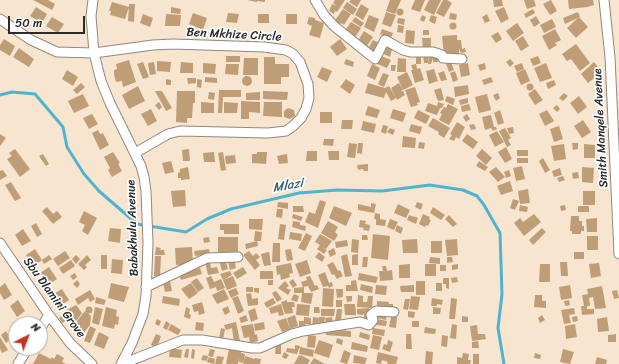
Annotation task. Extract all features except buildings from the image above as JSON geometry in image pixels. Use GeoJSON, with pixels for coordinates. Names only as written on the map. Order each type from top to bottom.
{"type":"FeatureCollection","features":[{"type":"Feature","properties":{"kind":"street","name":"Babakhulu Avenue"},"geometry":{"type":"LineString","coordinates":[[93,0],[92,16],[94,53],[101,81],[144,177],[147,213],[146,287],[143,314],[132,343],[121,364]]}},
{"type":"Feature","properties":{"kind":"street"},"geometry":{"type":"LineString","coordinates":[[315,0],[324,15],[340,32],[375,59],[385,40],[403,50],[410,52],[433,52],[442,55],[443,58],[462,59]]}},
{"type":"Feature","properties":{"kind":"street","name":"Smith Manqele Avenue"},"geometry":{"type":"LineString","coordinates":[[604,0],[614,58],[619,254]]}},
{"type":"Feature","properties":{"kind":"street","name":"Ben Mkhize Circle"},"geometry":{"type":"LineString","coordinates":[[0,19],[31,40],[57,52],[94,53],[153,45],[173,44],[264,47],[286,50],[293,54],[300,62],[305,72],[309,98],[306,109],[301,118],[286,131],[268,133],[180,131],[168,134],[134,153]]}},
{"type":"Feature","properties":{"kind":"street","name":"Sbu Dlamini Grove"},"geometry":{"type":"LineString","coordinates":[[0,243],[70,343],[92,364]]}},
{"type":"Feature","properties":{"kind":"street"},"geometry":{"type":"LineString","coordinates":[[146,287],[208,258],[238,257]]}},
{"type":"Feature","properties":{"kind":"street"},"geometry":{"type":"LineString","coordinates":[[121,364],[183,340],[202,340],[260,348],[292,334],[303,331],[360,322],[369,325],[373,320],[371,315],[376,311],[394,312]]}},
{"type":"Feature","properties":{"kind":"waterway","name":"Mlazi"},"geometry":{"type":"LineString","coordinates":[[0,95],[12,92],[35,94],[63,127],[67,147],[84,174],[99,191],[137,224],[186,232],[207,219],[231,209],[299,193],[337,190],[382,191],[430,185],[463,190],[477,196],[500,233],[502,294],[498,328],[504,364]]}}]}
